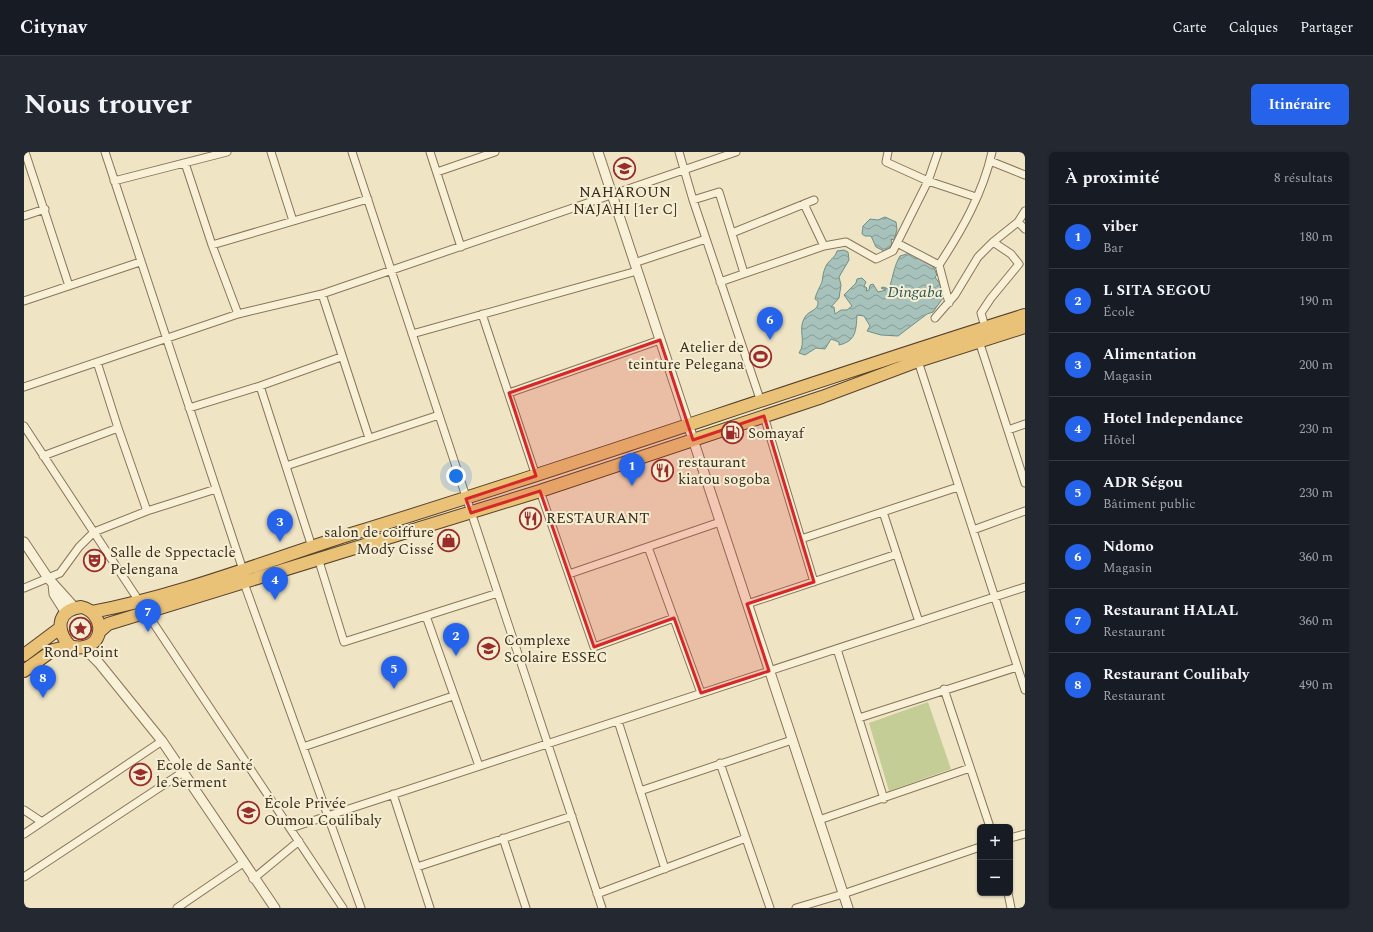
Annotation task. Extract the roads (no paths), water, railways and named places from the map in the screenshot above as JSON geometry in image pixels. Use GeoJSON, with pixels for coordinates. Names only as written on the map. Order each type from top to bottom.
{"type":"FeatureCollection","features":[{"type":"Feature","properties":{"kind":"highway"},"geometry":{"type":"LineString","coordinates":[[24,671],[53,650],[70,646],[83,647],[97,636],[108,624],[244,583],[318,558],[471,513],[822,397],[985,327],[1025,315]]}},
{"type":"Feature","properties":{"kind":"highway"},"geometry":{"type":"LineString","coordinates":[[92,612],[139,601],[243,570],[466,499],[761,402],[917,355],[979,341],[1025,327]]}},
{"type":"Feature","properties":{"kind":"highway"},"geometry":{"type":"LineString","coordinates":[[70,646],[64,640],[60,628],[62,618],[71,610],[87,609],[92,612],[99,624],[97,636]]}},
{"type":"Feature","properties":{"kind":"highway"},"geometry":{"type":"LineString","coordinates":[[24,655],[60,628]]}},
{"type":"Feature","properties":{"kind":"street"},"geometry":{"type":"LineString","coordinates":[[25,152],[45,209],[69,286]]}},
{"type":"Feature","properties":{"kind":"street"},"geometry":{"type":"LineString","coordinates":[[105,152],[140,262],[168,338],[189,408],[243,570]]}},
{"type":"Feature","properties":{"kind":"street"},"geometry":{"type":"LineString","coordinates":[[114,181],[227,152]]}},
{"type":"Feature","properties":{"kind":"street"},"geometry":{"type":"LineString","coordinates":[[271,152],[294,221]]}},
{"type":"Feature","properties":{"kind":"street"},"geometry":{"type":"LineString","coordinates":[[352,152],[393,270],[412,334],[466,499],[602,908]]}},
{"type":"Feature","properties":{"kind":"street"},"geometry":{"type":"LineString","coordinates":[[430,152],[461,247]]}},
{"type":"Feature","properties":{"kind":"street"},"geometry":{"type":"LineString","coordinates":[[437,172],[495,152]]}},
{"type":"Feature","properties":{"kind":"street"},"geometry":{"type":"LineString","coordinates":[[598,152],[690,426],[693,440],[848,908]]}},
{"type":"Feature","properties":{"kind":"street"},"geometry":{"type":"LineString","coordinates":[[680,152],[693,200],[761,402]]}},
{"type":"Feature","properties":{"kind":"street"},"geometry":{"type":"LineString","coordinates":[[24,387],[238,314],[322,294],[736,152]]}},
{"type":"Feature","properties":{"kind":"street"},"geometry":{"type":"LineString","coordinates":[[888,152],[886,162],[928,181],[976,197]]}},
{"type":"Feature","properties":{"kind":"street"},"geometry":{"type":"LineString","coordinates":[[720,282],[824,246],[846,242],[876,259],[893,251],[928,181],[938,152]]}},
{"type":"Feature","properties":{"kind":"street"},"geometry":{"type":"LineString","coordinates":[[939,265],[960,233],[976,197],[992,152]]}},
{"type":"Feature","properties":{"kind":"street"},"geometry":{"type":"LineString","coordinates":[[990,161],[1025,175]]}},
{"type":"Feature","properties":{"kind":"street"},"geometry":{"type":"LineString","coordinates":[[185,163],[212,245],[238,314]]}},
{"type":"Feature","properties":{"kind":"street"},"geometry":{"type":"LineString","coordinates":[[693,200],[719,192],[744,273]]}},
{"type":"Feature","properties":{"kind":"street"},"geometry":{"type":"LineString","coordinates":[[212,245],[368,199]]}},
{"type":"Feature","properties":{"kind":"street"},"geometry":{"type":"LineString","coordinates":[[732,233],[814,200]]}},
{"type":"Feature","properties":{"kind":"street"},"geometry":{"type":"LineString","coordinates":[[804,204],[824,246]]}},
{"type":"Feature","properties":{"kind":"street"},"geometry":{"type":"LineString","coordinates":[[24,216],[45,209]]}},
{"type":"Feature","properties":{"kind":"street"},"geometry":{"type":"LineString","coordinates":[[935,318],[949,303],[978,257],[993,242],[1018,222],[1025,211]]}},
{"type":"Feature","properties":{"kind":"street"},"geometry":{"type":"LineString","coordinates":[[1018,222],[1025,229]]}},
{"type":"Feature","properties":{"kind":"street"},"geometry":{"type":"LineString","coordinates":[[412,334],[636,267],[706,239]]}},
{"type":"Feature","properties":{"kind":"street"},"geometry":{"type":"LineString","coordinates":[[985,327],[981,313],[991,298],[1019,264],[1011,254],[993,242]]}},
{"type":"Feature","properties":{"kind":"street"},"geometry":{"type":"LineString","coordinates":[[897,243],[939,265],[949,303]]}},
{"type":"Feature","properties":{"kind":"street"},"geometry":{"type":"LineString","coordinates":[[24,301],[140,262]]}},
{"type":"Feature","properties":{"kind":"street"},"geometry":{"type":"LineString","coordinates":[[322,294],[341,357],[369,438]]}},
{"type":"Feature","properties":{"kind":"street"},"geometry":{"type":"LineString","coordinates":[[482,314],[536,476]]}},
{"type":"Feature","properties":{"kind":"street"},"geometry":{"type":"LineString","coordinates":[[509,393],[660,340]]}},
{"type":"Feature","properties":{"kind":"street"},"geometry":{"type":"LineString","coordinates":[[979,341],[1025,483]]}},
{"type":"Feature","properties":{"kind":"street"},"geometry":{"type":"LineString","coordinates":[[917,355],[958,487],[1025,690]]}},
{"type":"Feature","properties":{"kind":"street"},"geometry":{"type":"LineString","coordinates":[[189,408],[260,386],[341,357]]}},
{"type":"Feature","properties":{"kind":"street"},"geometry":{"type":"LineString","coordinates":[[97,362],[147,511]]}},
{"type":"Feature","properties":{"kind":"street"},"geometry":{"type":"LineString","coordinates":[[260,386],[312,547]]}},
{"type":"Feature","properties":{"kind":"street"},"geometry":{"type":"LineString","coordinates":[[286,466],[439,415]]}},
{"type":"Feature","properties":{"kind":"street"},"geometry":{"type":"LineString","coordinates":[[764,416],[814,582]]}},
{"type":"Feature","properties":{"kind":"street"},"geometry":{"type":"LineString","coordinates":[[1008,430],[1025,424]]}},
{"type":"Feature","properties":{"kind":"street"},"geometry":{"type":"LineString","coordinates":[[24,426],[139,601]]}},
{"type":"Feature","properties":{"kind":"street"},"geometry":{"type":"LineString","coordinates":[[43,456],[118,428]]}},
{"type":"Feature","properties":{"kind":"street"},"geometry":{"type":"LineString","coordinates":[[801,540],[958,487]]}},
{"type":"Feature","properties":{"kind":"street"},"geometry":{"type":"LineString","coordinates":[[24,588],[50,581],[60,573],[79,548],[94,532],[147,511],[216,489]]}},
{"type":"Feature","properties":{"kind":"street"},"geometry":{"type":"LineString","coordinates":[[540,491],[594,647],[674,618]]}},
{"type":"Feature","properties":{"kind":"street"},"geometry":{"type":"LineString","coordinates":[[973,530],[1025,511]]}},
{"type":"Feature","properties":{"kind":"street"},"geometry":{"type":"LineString","coordinates":[[883,512],[919,622]]}},
{"type":"Feature","properties":{"kind":"street"},"geometry":{"type":"LineString","coordinates":[[569,574],[720,522]]}},
{"type":"Feature","properties":{"kind":"street"},"geometry":{"type":"LineString","coordinates":[[24,542],[50,581],[60,590],[71,610]]}},
{"type":"Feature","properties":{"kind":"street"},"geometry":{"type":"LineString","coordinates":[[648,547],[701,693]]}},
{"type":"Feature","properties":{"kind":"street"},"geometry":{"type":"LineString","coordinates":[[747,604],[897,554]]}},
{"type":"Feature","properties":{"kind":"street"},"geometry":{"type":"LineString","coordinates":[[318,558],[344,642],[498,593]]}},
{"type":"Feature","properties":{"kind":"street"},"geometry":{"type":"LineString","coordinates":[[244,583],[361,908]]}},
{"type":"Feature","properties":{"kind":"street"},"geometry":{"type":"LineString","coordinates":[[291,828],[1025,587]]}},
{"type":"Feature","properties":{"kind":"street"},"geometry":{"type":"LineString","coordinates":[[146,612],[343,908]]}},
{"type":"Feature","properties":{"kind":"street"},"geometry":{"type":"LineString","coordinates":[[426,616],[479,766]]}},
{"type":"Feature","properties":{"kind":"street"},"geometry":{"type":"LineString","coordinates":[[97,636],[99,663]]}},
{"type":"Feature","properties":{"kind":"street"},"geometry":{"type":"LineString","coordinates":[[83,647],[99,663],[162,741],[253,878],[275,908]]}},
{"type":"Feature","properties":{"kind":"street"},"geometry":{"type":"LineString","coordinates":[[837,649],[884,799]]}},
{"type":"Feature","properties":{"kind":"street"},"geometry":{"type":"LineString","coordinates":[[859,718],[944,689],[1017,667]]}},
{"type":"Feature","properties":{"kind":"street"},"geometry":{"type":"LineString","coordinates":[[944,689],[989,824]]}},
{"type":"Feature","properties":{"kind":"street"},"geometry":{"type":"LineString","coordinates":[[303,747],[453,696]]}},
{"type":"Feature","properties":{"kind":"street"},"geometry":{"type":"LineString","coordinates":[[618,721],[665,869]]}},
{"type":"Feature","properties":{"kind":"street"},"geometry":{"type":"LineString","coordinates":[[640,791],[792,740]]}},
{"type":"Feature","properties":{"kind":"street"},"geometry":{"type":"LineString","coordinates":[[24,834],[162,741]]}},
{"type":"Feature","properties":{"kind":"street"},"geometry":{"type":"LineString","coordinates":[[720,763],[770,908]]}},
{"type":"Feature","properties":{"kind":"street"},"geometry":{"type":"LineString","coordinates":[[819,820],[884,799],[970,768]]}},
{"type":"Feature","properties":{"kind":"street"},"geometry":{"type":"LineString","coordinates":[[24,877],[183,772]]}},
{"type":"Feature","properties":{"kind":"street"},"geometry":{"type":"LineString","coordinates":[[393,794],[430,908]]}},
{"type":"Feature","properties":{"kind":"street"},"geometry":{"type":"LineString","coordinates":[[24,810],[42,822]]}},
{"type":"Feature","properties":{"kind":"street"},"geometry":{"type":"LineString","coordinates":[[417,867],[572,816]]}},
{"type":"Feature","properties":{"kind":"street"},"geometry":{"type":"LineString","coordinates":[[1013,837],[1025,834]]}},
{"type":"Feature","properties":{"kind":"street"},"geometry":{"type":"LineString","coordinates":[[503,838],[526,908]]}},
{"type":"Feature","properties":{"kind":"street"},"geometry":{"type":"LineString","coordinates":[[597,894],[746,838]]}},
{"type":"Feature","properties":{"kind":"street"},"geometry":{"type":"LineString","coordinates":[[253,878],[299,841]]}},
{"type":"Feature","properties":{"kind":"street"},"geometry":{"type":"LineString","coordinates":[[796,908],[843,894],[977,848]]}},
{"type":"Feature","properties":{"kind":"street"},"geometry":{"type":"LineString","coordinates":[[177,908],[243,863]]}},
{"type":"Feature","properties":{"kind":"street"},"geometry":{"type":"LineString","coordinates":[[1009,896],[1011,908]]}},
{"type":"Feature","properties":{"kind":"water"},"geometry":{"type":"Polygon","coordinates":[[[885,217],[896,222],[897,230],[894,240],[891,239],[892,246],[884,251],[876,247],[871,236],[865,236],[862,234],[863,226],[870,219],[878,220],[885,217]]]}},
{"type":"Feature","properties":{"kind":"water","name":"Dingaba"},"geometry":{"type":"Polygon","coordinates":[[[844,250],[848,252],[849,260],[839,277],[841,285],[839,298],[831,307],[834,307],[835,314],[841,310],[847,310],[852,306],[844,295],[856,283],[857,279],[862,278],[866,282],[864,286],[867,288],[866,291],[869,290],[870,285],[873,284],[878,292],[886,290],[881,288],[883,287],[889,289],[900,256],[910,253],[933,266],[937,275],[935,277],[943,288],[945,295],[933,312],[927,314],[898,336],[881,335],[867,331],[870,326],[864,316],[857,315],[854,334],[849,341],[839,345],[839,342],[831,339],[825,349],[816,348],[805,355],[799,353],[802,344],[803,322],[805,317],[817,307],[818,301],[815,299],[816,294],[822,282],[825,268],[837,251],[844,250]]]}},
{"type":"Feature","properties":{"kind":"place","name":"NAHAROUN NAJAHI [1er C]"},"geometry":{"type":"Point","coordinates":[625,169]}},
{"type":"Feature","properties":{"kind":"place","name":"Ndomo"},"geometry":{"type":"Point","coordinates":[770,340]}},
{"type":"Feature","properties":{"kind":"place","name":"Atelier de teinture Pelegana"},"geometry":{"type":"Point","coordinates":[760,356]}},
{"type":"Feature","properties":{"kind":"place","name":"Somayaf"},"geometry":{"type":"Point","coordinates":[732,433]}},
{"type":"Feature","properties":{"kind":"place","name":"restaurant kiatou sogoba"},"geometry":{"type":"Point","coordinates":[662,471]}},
{"type":"Feature","properties":{"kind":"place","name":"viber"},"geometry":{"type":"Point","coordinates":[632,486]}},
{"type":"Feature","properties":{"kind":"place","name":"RESTAURANT"},"geometry":{"type":"Point","coordinates":[530,518]}},
{"type":"Feature","properties":{"kind":"place","name":"salon de coiffure Mody Cissé"},"geometry":{"type":"Point","coordinates":[449,541]}},
{"type":"Feature","properties":{"kind":"place","name":"Alimentation"},"geometry":{"type":"Point","coordinates":[280,542]}},
{"type":"Feature","properties":{"kind":"place","name":"Salle de Sppectacle Pelengana"},"geometry":{"type":"Point","coordinates":[95,561]}},
{"type":"Feature","properties":{"kind":"place","name":"Hotel Independance"},"geometry":{"type":"Point","coordinates":[275,600]}},
{"type":"Feature","properties":{"kind":"place","name":"Rond Point"},"geometry":{"type":"Point","coordinates":[81,629]}},
{"type":"Feature","properties":{"kind":"place","name":"Restaurant HALAL"},"geometry":{"type":"Point","coordinates":[148,632]}},
{"type":"Feature","properties":{"kind":"place","name":"Complexe Scolaire ESSEC"},"geometry":{"type":"Point","coordinates":[489,649]}},
{"type":"Feature","properties":{"kind":"place","name":"L SITA SEGOU"},"geometry":{"type":"Point","coordinates":[456,656]}},
{"type":"Feature","properties":{"kind":"place","name":"ADR Ségou"},"geometry":{"type":"Point","coordinates":[394,689]}},
{"type":"Feature","properties":{"kind":"place","name":"Restaurant Coulibaly"},"geometry":{"type":"Point","coordinates":[43,698]}},
{"type":"Feature","properties":{"kind":"place","name":"Ecole de Santé le Serment"},"geometry":{"type":"Point","coordinates":[141,774]}},
{"type":"Feature","properties":{"kind":"place","name":"École Privée Oumou Coulibaly"},"geometry":{"type":"Point","coordinates":[248,812]}}]}
